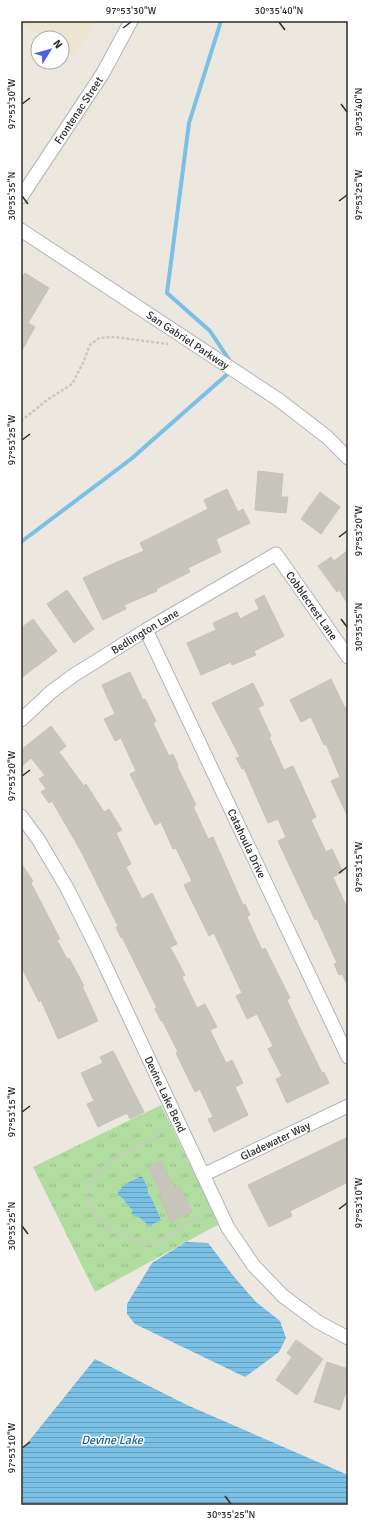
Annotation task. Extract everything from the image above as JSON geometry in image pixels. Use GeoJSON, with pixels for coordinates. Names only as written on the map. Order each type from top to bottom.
{"type":"FeatureCollection","features":[{"type":"Feature","properties":{"kind":"street","name":"Frontenac Street"},"geometry":{"type":"LineString","coordinates":[[23,188],[102,73],[131,21]]}},
{"type":"Feature","properties":{"kind":"street","name":"San Gabriel Parkway"},"geometry":{"type":"LineString","coordinates":[[21,230],[279,400],[327,438],[348,458]]}},
{"type":"Feature","properties":{"kind":"street","name":"Bedlington Lane"},"geometry":{"type":"LineString","coordinates":[[21,720],[51,692],[74,675],[146,630],[276,554]]}},
{"type":"Feature","properties":{"kind":"street","name":"Cobblecrest Lane"},"geometry":{"type":"LineString","coordinates":[[276,554],[348,657]]}},
{"type":"Feature","properties":{"kind":"street","name":"Catahoula Drive"},"geometry":{"type":"LineString","coordinates":[[146,630],[348,1057]]}},
{"type":"Feature","properties":{"kind":"street","name":"Devine Lake Bend"},"geometry":{"type":"LineString","coordinates":[[21,816],[38,839],[68,888],[228,1228],[254,1266],[284,1296],[318,1322],[348,1338]]}},
{"type":"Feature","properties":{"kind":"street","name":"Gladewater Way"},"geometry":{"type":"LineString","coordinates":[[203,1175],[348,1106]]}},
{"type":"Feature","properties":{"kind":"path"},"geometry":{"type":"LineString","coordinates":[[21,421],[47,400],[72,384],[90,345],[99,338],[114,337],[168,344]]}},
{"type":"Feature","properties":{"kind":"path"},"geometry":{"type":"LineString","coordinates":[[161,1128],[156,1138],[131,1149],[98,1171],[94,1176],[89,1189],[88,1201],[90,1206],[105,1223],[130,1240],[145,1244],[159,1242],[206,1212]]}},
{"type":"Feature","properties":{"kind":"shaded area"},"geometry":{"type":"Polygon","coordinates":[[[21,21],[97,21],[74,57],[70,54],[70,30],[32,30],[21,23],[21,21]]]}},
{"type":"Feature","properties":{"kind":"green space"},"geometry":{"type":"Polygon","coordinates":[[[161,1105],[219,1224],[95,1292],[33,1167],[161,1105]]]}},
{"type":"Feature","properties":{"kind":"water"},"geometry":{"type":"Polygon","coordinates":[[[142,1176],[148,1189],[148,1194],[152,1199],[161,1220],[149,1226],[139,1217],[131,1214],[133,1210],[123,1198],[117,1195],[124,1185],[142,1176]]]}},
{"type":"Feature","properties":{"kind":"water"},"geometry":{"type":"Polygon","coordinates":[[[186,1242],[208,1243],[256,1302],[280,1321],[286,1338],[279,1352],[245,1377],[135,1324],[127,1314],[127,1304],[152,1263],[186,1242]]]}},
{"type":"Feature","properties":{"kind":"water","name":"Devine Lake"},"geometry":{"type":"Polygon","coordinates":[[[95,1359],[187,1405],[348,1475],[348,1505],[21,1505],[21,1451],[95,1359]]]}},
{"type":"Feature","properties":{"kind":"building"},"geometry":{"type":"Polygon","coordinates":[[[25,273],[49,288],[28,323],[35,327],[21,352],[21,279],[25,273]]]}},
{"type":"Feature","properties":{"kind":"building"},"geometry":{"type":"Polygon","coordinates":[[[258,471],[283,474],[281,497],[288,497],[286,513],[255,510],[258,471]]]}},
{"type":"Feature","properties":{"kind":"building"},"geometry":{"type":"Polygon","coordinates":[[[227,489],[238,512],[243,509],[250,523],[216,539],[221,552],[188,568],[190,572],[156,589],[157,591],[124,605],[126,609],[103,620],[83,578],[144,551],[140,543],[208,509],[204,500],[227,489]]]}},
{"type":"Feature","properties":{"kind":"building"},"geometry":{"type":"Polygon","coordinates":[[[320,492],[340,507],[321,534],[301,519],[320,492]]]}},
{"type":"Feature","properties":{"kind":"building"},"geometry":{"type":"Polygon","coordinates":[[[348,550],[348,604],[339,590],[337,592],[318,566],[331,557],[334,561],[348,550]]]}},
{"type":"Feature","properties":{"kind":"building"},"geometry":{"type":"Polygon","coordinates":[[[67,590],[94,629],[74,643],[47,604],[67,590]]]}},
{"type":"Feature","properties":{"kind":"building"},"geometry":{"type":"Polygon","coordinates":[[[264,595],[284,636],[254,651],[256,655],[232,665],[231,662],[201,675],[187,643],[216,630],[213,623],[237,612],[240,619],[259,609],[255,600],[264,595]]]}},
{"type":"Feature","properties":{"kind":"building"},"geometry":{"type":"Polygon","coordinates":[[[33,619],[57,651],[21,678],[21,628],[33,619]]]}},
{"type":"Feature","properties":{"kind":"building"},"geometry":{"type":"Polygon","coordinates":[[[130,672],[143,700],[145,699],[156,721],[153,723],[169,756],[173,754],[178,765],[177,766],[196,805],[193,806],[208,839],[213,837],[243,905],[245,904],[250,915],[247,917],[262,950],[265,948],[290,998],[287,1000],[300,1028],[322,1073],[324,1072],[329,1083],[287,1103],[276,1079],[282,1076],[268,1049],[273,1046],[257,1014],[247,1019],[236,996],[242,993],[214,933],[209,936],[184,885],[192,881],[176,848],[173,849],[161,822],[155,825],[130,774],[136,771],[121,738],[115,741],[104,719],[115,714],[102,685],[130,672]]]}},
{"type":"Feature","properties":{"kind":"building"},"geometry":{"type":"Polygon","coordinates":[[[331,679],[345,708],[348,706],[348,817],[331,781],[340,777],[326,744],[324,745],[311,717],[301,722],[290,700],[331,679]]]}},
{"type":"Feature","properties":{"kind":"building"},"geometry":{"type":"Polygon","coordinates":[[[253,683],[264,705],[258,708],[284,770],[293,766],[316,817],[311,820],[326,852],[332,849],[343,872],[333,877],[348,910],[348,986],[342,974],[339,975],[334,964],[337,963],[317,919],[315,920],[278,841],[286,837],[278,819],[268,823],[244,768],[242,769],[236,758],[240,757],[212,703],[253,683]]]}},
{"type":"Feature","properties":{"kind":"building"},"geometry":{"type":"Polygon","coordinates":[[[51,726],[66,746],[59,752],[84,786],[86,784],[104,812],[109,809],[122,830],[116,833],[131,864],[126,867],[142,899],[152,893],[177,944],[170,947],[185,975],[182,977],[197,1008],[205,1004],[217,1027],[210,1030],[226,1063],[232,1060],[243,1083],[235,1087],[248,1115],[214,1132],[208,1119],[213,1117],[200,1089],[195,1092],[176,1053],[178,1052],[155,1009],[157,1008],[122,937],[121,938],[116,927],[118,926],[82,853],[52,801],[49,803],[41,792],[46,789],[39,779],[45,775],[31,758],[21,767],[21,750],[51,726]]]}},
{"type":"Feature","properties":{"kind":"building"},"geometry":{"type":"Polygon","coordinates":[[[21,863],[33,881],[31,883],[60,939],[57,940],[67,959],[69,958],[84,986],[82,986],[98,1021],[58,1039],[41,1000],[39,1002],[21,966],[21,863]]]}},
{"type":"Feature","properties":{"kind":"building"},"geometry":{"type":"Polygon","coordinates":[[[113,1051],[144,1112],[130,1119],[127,1113],[98,1127],[87,1104],[94,1101],[81,1073],[103,1063],[100,1057],[113,1051]]]}},
{"type":"Feature","properties":{"kind":"building"},"geometry":{"type":"Polygon","coordinates":[[[348,1137],[348,1182],[290,1211],[292,1216],[269,1227],[248,1185],[348,1137]]]}},
{"type":"Feature","properties":{"kind":"building"},"geometry":{"type":"Polygon","coordinates":[[[161,1161],[175,1189],[180,1187],[192,1212],[171,1222],[159,1197],[162,1195],[148,1167],[161,1161]]]}},
{"type":"Feature","properties":{"kind":"building"},"geometry":{"type":"Polygon","coordinates":[[[296,1340],[323,1359],[297,1395],[276,1380],[292,1357],[287,1353],[296,1340]]]}},
{"type":"Feature","properties":{"kind":"building"},"geometry":{"type":"Polygon","coordinates":[[[327,1362],[348,1369],[348,1386],[340,1410],[314,1402],[327,1362]]]}},
{"type":"Feature","properties":{"kind":"waterway"},"geometry":{"type":"LineString","coordinates":[[221,21],[189,123],[167,293],[210,331],[232,364]]}},
{"type":"Feature","properties":{"kind":"waterway"},"geometry":{"type":"LineString","coordinates":[[21,542],[131,459],[231,371]]}}]}
